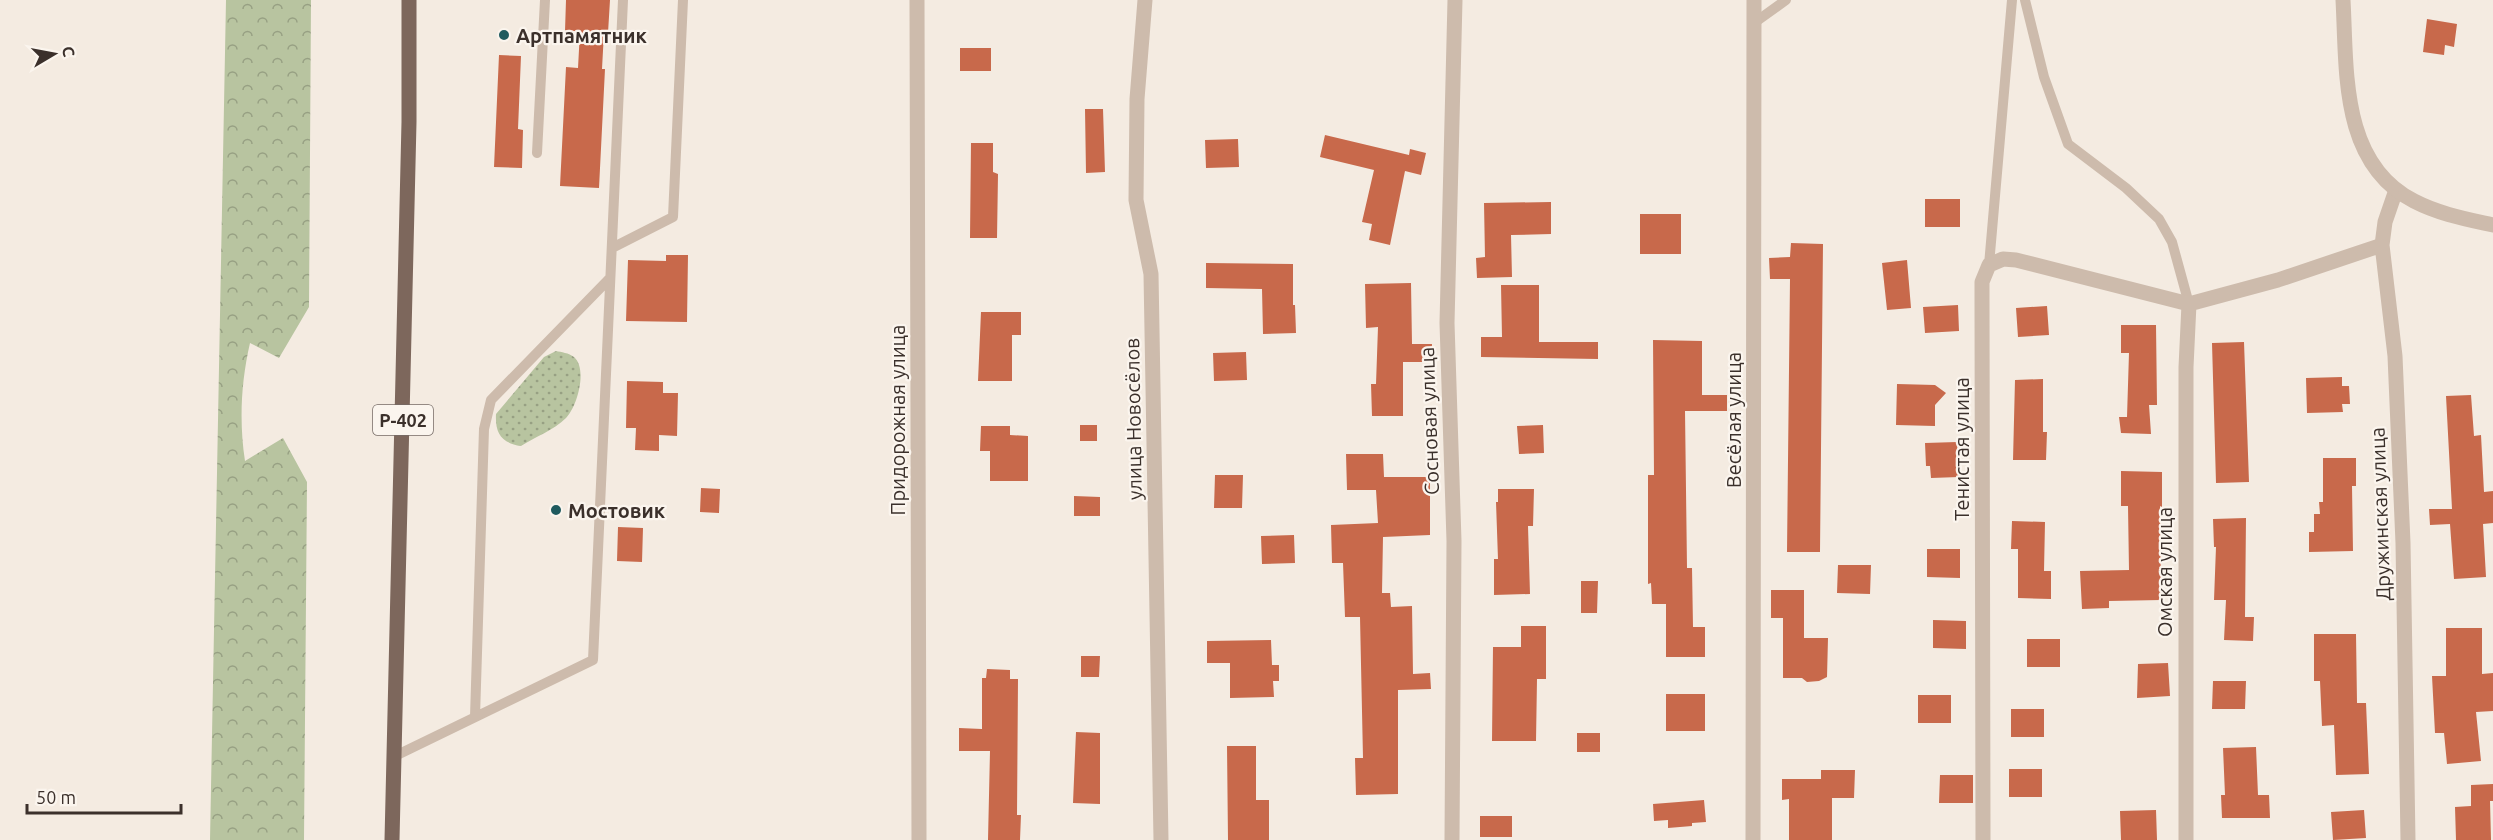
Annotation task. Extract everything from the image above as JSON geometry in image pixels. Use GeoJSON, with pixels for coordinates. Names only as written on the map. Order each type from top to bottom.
{"type":"FeatureCollection","features":[{"type":"Feature","properties":{"kind":"main road","name":"Р-402"},"geometry":{"type":"LineString","coordinates":[[392,840],[409,133],[409,0]]}},
{"type":"Feature","properties":{"kind":"street","name":"Придорожная улица"},"geometry":{"type":"LineString","coordinates":[[917,0],[919,840]]}},
{"type":"Feature","properties":{"kind":"street","name":"улица Новосёлов"},"geometry":{"type":"LineString","coordinates":[[1145,0],[1137,99],[1136,200],[1151,274],[1161,840]]}},
{"type":"Feature","properties":{"kind":"street","name":"Сосновая улица"},"geometry":{"type":"LineString","coordinates":[[1452,840],[1454,541],[1447,323],[1455,0]]}},
{"type":"Feature","properties":{"kind":"street","name":"Весёлая улица"},"geometry":{"type":"LineString","coordinates":[[1753,840],[1754,0]]}},
{"type":"Feature","properties":{"kind":"street"},"geometry":{"type":"LineString","coordinates":[[2343,0],[2350,110],[2363,151],[2380,176],[2396,190],[2414,201],[2448,215],[2493,225]]}},
{"type":"Feature","properties":{"kind":"street","name":"Дружинская улица"},"geometry":{"type":"LineString","coordinates":[[2396,190],[2385,222],[2382,245],[2396,380],[2403,543],[2408,840]]}},
{"type":"Feature","properties":{"kind":"street"},"geometry":{"type":"LineString","coordinates":[[1989,265],[2003,259],[2016,260],[2188,304],[2278,280],[2382,245]]}},
{"type":"Feature","properties":{"kind":"street","name":"Тенистая улица"},"geometry":{"type":"LineString","coordinates":[[1983,840],[1982,282],[1989,265]]}},
{"type":"Feature","properties":{"kind":"street","name":"Омская улица"},"geometry":{"type":"LineString","coordinates":[[2186,840],[2188,304]]}},
{"type":"Feature","properties":{"kind":"lane"},"geometry":{"type":"LineString","coordinates":[[537,153],[544,0]]}},
{"type":"Feature","properties":{"kind":"lane"},"geometry":{"type":"LineString","coordinates":[[393,757],[593,660],[623,0]]}},
{"type":"Feature","properties":{"kind":"lane"},"geometry":{"type":"LineString","coordinates":[[612,248],[673,217],[683,0]]}},
{"type":"Feature","properties":{"kind":"lane"},"geometry":{"type":"LineString","coordinates":[[1754,23],[1786,0]]}},
{"type":"Feature","properties":{"kind":"lane"},"geometry":{"type":"LineString","coordinates":[[1989,265],[2012,0]]}},
{"type":"Feature","properties":{"kind":"lane"},"geometry":{"type":"LineString","coordinates":[[2025,0],[2044,77],[2068,144],[2126,188],[2159,219],[2172,242],[2188,304]]}},
{"type":"Feature","properties":{"kind":"lane"},"geometry":{"type":"LineString","coordinates":[[475,717],[484,429],[491,400],[610,278]]}},
{"type":"Feature","properties":{"kind":"green space"},"geometry":{"type":"Polygon","coordinates":[[[226,0],[311,0],[309,307],[279,358],[250,343],[243,387],[242,417],[245,461],[283,438],[307,482],[304,840],[210,840],[226,0]]]}},
{"type":"Feature","properties":{"kind":"green space"},"geometry":{"type":"Polygon","coordinates":[[[556,351],[574,357],[580,370],[581,379],[577,397],[570,413],[556,426],[521,446],[504,440],[498,432],[496,414],[544,357],[556,351]]]}},
{"type":"Feature","properties":{"kind":"building"},"geometry":{"type":"Polygon","coordinates":[[[566,0],[610,0],[608,33],[604,32],[602,69],[605,69],[599,188],[560,186],[566,67],[578,68],[580,31],[565,31],[566,0]]]}},
{"type":"Feature","properties":{"kind":"building"},"geometry":{"type":"Polygon","coordinates":[[[2427,19],[2457,24],[2454,47],[2445,45],[2444,55],[2423,52],[2427,19]]]}},
{"type":"Feature","properties":{"kind":"building"},"geometry":{"type":"Polygon","coordinates":[[[960,48],[991,48],[991,71],[960,71],[960,48]]]}},
{"type":"Feature","properties":{"kind":"building"},"geometry":{"type":"Polygon","coordinates":[[[499,55],[521,56],[518,129],[523,130],[522,168],[494,167],[499,55]]]}},
{"type":"Feature","properties":{"kind":"building"},"geometry":{"type":"Polygon","coordinates":[[[1085,109],[1103,109],[1105,172],[1086,173],[1085,109]]]}},
{"type":"Feature","properties":{"kind":"building"},"geometry":{"type":"Polygon","coordinates":[[[1325,135],[1409,155],[1410,149],[1426,153],[1421,175],[1405,171],[1390,245],[1369,240],[1372,224],[1362,222],[1374,170],[1320,157],[1325,135]]]}},
{"type":"Feature","properties":{"kind":"building"},"geometry":{"type":"Polygon","coordinates":[[[1238,139],[1239,167],[1206,168],[1205,140],[1238,139]]]}},
{"type":"Feature","properties":{"kind":"building"},"geometry":{"type":"Polygon","coordinates":[[[971,143],[993,143],[993,172],[998,174],[997,238],[970,238],[971,143]]]}},
{"type":"Feature","properties":{"kind":"building"},"geometry":{"type":"Polygon","coordinates":[[[1925,199],[1960,199],[1960,227],[1925,227],[1925,199]]]}},
{"type":"Feature","properties":{"kind":"building"},"geometry":{"type":"Polygon","coordinates":[[[1551,202],[1551,234],[1511,235],[1512,277],[1477,278],[1476,258],[1485,257],[1484,203],[1551,202]]]}},
{"type":"Feature","properties":{"kind":"building"},"geometry":{"type":"Polygon","coordinates":[[[1640,214],[1681,214],[1681,254],[1640,254],[1640,214]]]}},
{"type":"Feature","properties":{"kind":"building"},"geometry":{"type":"Polygon","coordinates":[[[1791,243],[1823,244],[1820,552],[1787,552],[1790,279],[1770,279],[1769,258],[1790,257],[1791,243]]]}},
{"type":"Feature","properties":{"kind":"building"},"geometry":{"type":"Polygon","coordinates":[[[666,255],[688,255],[687,322],[626,321],[628,260],[666,261],[666,255]]]}},
{"type":"Feature","properties":{"kind":"building"},"geometry":{"type":"Polygon","coordinates":[[[1907,260],[1911,308],[1887,310],[1882,263],[1907,260]]]}},
{"type":"Feature","properties":{"kind":"building"},"geometry":{"type":"Polygon","coordinates":[[[1206,263],[1293,264],[1296,333],[1263,334],[1262,289],[1206,288],[1206,263]]]}},
{"type":"Feature","properties":{"kind":"building"},"geometry":{"type":"Polygon","coordinates":[[[1411,283],[1412,344],[1432,344],[1431,362],[1403,362],[1403,416],[1372,416],[1371,384],[1376,384],[1378,327],[1366,328],[1365,284],[1411,283]]]}},
{"type":"Feature","properties":{"kind":"building"},"geometry":{"type":"Polygon","coordinates":[[[1501,285],[1539,285],[1539,342],[1598,342],[1598,359],[1481,357],[1481,337],[1502,337],[1501,285]]]}},
{"type":"Feature","properties":{"kind":"building"},"geometry":{"type":"Polygon","coordinates":[[[1958,305],[1959,331],[1925,333],[1923,307],[1958,305]]]}},
{"type":"Feature","properties":{"kind":"building"},"geometry":{"type":"Polygon","coordinates":[[[2047,306],[2049,335],[2018,337],[2016,308],[2047,306]]]}},
{"type":"Feature","properties":{"kind":"building"},"geometry":{"type":"Polygon","coordinates":[[[981,312],[1021,312],[1021,335],[1012,335],[1012,381],[978,381],[981,312]]]}},
{"type":"Feature","properties":{"kind":"building"},"geometry":{"type":"Polygon","coordinates":[[[2121,325],[2156,325],[2157,405],[2149,405],[2151,434],[2121,433],[2119,417],[2127,417],[2129,353],[2121,353],[2121,325]]]}},
{"type":"Feature","properties":{"kind":"building"},"geometry":{"type":"Polygon","coordinates":[[[1653,340],[1702,341],[1702,395],[1727,395],[1727,411],[1685,411],[1687,568],[1692,568],[1693,627],[1705,627],[1705,657],[1666,657],[1666,604],[1652,604],[1651,583],[1648,584],[1648,475],[1654,475],[1653,340]]]}},
{"type":"Feature","properties":{"kind":"building"},"geometry":{"type":"Polygon","coordinates":[[[2244,342],[2249,482],[2216,483],[2212,343],[2244,342]]]}},
{"type":"Feature","properties":{"kind":"building"},"geometry":{"type":"Polygon","coordinates":[[[1246,352],[1247,380],[1214,381],[1213,353],[1246,352]]]}},
{"type":"Feature","properties":{"kind":"building"},"geometry":{"type":"Polygon","coordinates":[[[2342,377],[2342,386],[2349,386],[2350,404],[2342,404],[2343,412],[2307,413],[2306,378],[2342,377]]]}},
{"type":"Feature","properties":{"kind":"building"},"geometry":{"type":"Polygon","coordinates":[[[2043,379],[2043,432],[2047,432],[2046,460],[2013,460],[2015,380],[2043,379]]]}},
{"type":"Feature","properties":{"kind":"building"},"geometry":{"type":"Polygon","coordinates":[[[627,381],[663,382],[663,393],[678,393],[677,436],[659,435],[659,451],[635,450],[636,428],[626,428],[627,381]]]}},
{"type":"Feature","properties":{"kind":"building"},"geometry":{"type":"Polygon","coordinates":[[[1897,384],[1935,385],[1946,393],[1935,405],[1935,426],[1896,425],[1897,384]]]}},
{"type":"Feature","properties":{"kind":"building"},"geometry":{"type":"Polygon","coordinates":[[[2471,395],[2474,436],[2481,435],[2484,492],[2493,491],[2493,523],[2483,524],[2486,577],[2454,579],[2450,524],[2430,525],[2429,509],[2452,509],[2446,396],[2471,395]]]}},
{"type":"Feature","properties":{"kind":"building"},"geometry":{"type":"Polygon","coordinates":[[[1080,425],[1097,425],[1097,441],[1080,441],[1080,425]]]}},
{"type":"Feature","properties":{"kind":"building"},"geometry":{"type":"Polygon","coordinates":[[[1543,425],[1544,453],[1519,454],[1517,426],[1543,425]]]}},
{"type":"Feature","properties":{"kind":"building"},"geometry":{"type":"Polygon","coordinates":[[[981,426],[1010,426],[1010,435],[1028,436],[1028,481],[990,481],[990,451],[980,451],[981,426]]]}},
{"type":"Feature","properties":{"kind":"building"},"geometry":{"type":"Polygon","coordinates":[[[1957,442],[1959,477],[1931,478],[1930,466],[1926,466],[1925,443],[1957,442]]]}},
{"type":"Feature","properties":{"kind":"building"},"geometry":{"type":"Polygon","coordinates":[[[1346,454],[1383,454],[1384,477],[1430,477],[1430,535],[1383,537],[1382,593],[1390,593],[1391,607],[1412,606],[1413,674],[1430,673],[1431,689],[1398,690],[1398,794],[1356,795],[1355,758],[1363,758],[1360,617],[1345,617],[1343,563],[1332,563],[1331,525],[1378,523],[1376,490],[1347,490],[1346,454]]]}},
{"type":"Feature","properties":{"kind":"building"},"geometry":{"type":"Polygon","coordinates":[[[2323,458],[2356,458],[2356,486],[2352,486],[2353,551],[2309,552],[2309,532],[2314,532],[2314,514],[2320,514],[2319,502],[2323,502],[2323,458]]]}},
{"type":"Feature","properties":{"kind":"building"},"geometry":{"type":"Polygon","coordinates":[[[2121,471],[2162,472],[2161,600],[2109,601],[2109,608],[2082,609],[2080,571],[2129,570],[2128,506],[2121,506],[2121,471]]]}},
{"type":"Feature","properties":{"kind":"building"},"geometry":{"type":"Polygon","coordinates":[[[1215,475],[1243,475],[1242,508],[1214,508],[1215,475]]]}},
{"type":"Feature","properties":{"kind":"building"},"geometry":{"type":"Polygon","coordinates":[[[701,488],[720,489],[719,513],[700,512],[701,488]]]}},
{"type":"Feature","properties":{"kind":"building"},"geometry":{"type":"Polygon","coordinates":[[[1498,489],[1534,489],[1533,526],[1528,526],[1530,594],[1494,595],[1494,559],[1498,559],[1496,502],[1498,502],[1498,489]]]}},
{"type":"Feature","properties":{"kind":"building"},"geometry":{"type":"Polygon","coordinates":[[[1074,496],[1100,497],[1100,516],[1074,516],[1074,496]]]}},
{"type":"Feature","properties":{"kind":"building"},"geometry":{"type":"Polygon","coordinates":[[[2246,518],[2245,617],[2254,617],[2253,641],[2224,640],[2226,600],[2214,600],[2216,547],[2214,547],[2213,519],[2246,518]]]}},
{"type":"Feature","properties":{"kind":"building"},"geometry":{"type":"Polygon","coordinates":[[[2012,521],[2045,522],[2044,571],[2051,571],[2051,599],[2018,598],[2018,549],[2011,549],[2012,521]]]}},
{"type":"Feature","properties":{"kind":"building"},"geometry":{"type":"Polygon","coordinates":[[[618,527],[643,528],[642,562],[617,561],[618,527]]]}},
{"type":"Feature","properties":{"kind":"building"},"geometry":{"type":"Polygon","coordinates":[[[1294,535],[1295,563],[1262,564],[1261,536],[1294,535]]]}},
{"type":"Feature","properties":{"kind":"building"},"geometry":{"type":"Polygon","coordinates":[[[1927,549],[1960,549],[1960,578],[1927,577],[1927,549]]]}},
{"type":"Feature","properties":{"kind":"building"},"geometry":{"type":"Polygon","coordinates":[[[1838,565],[1871,565],[1870,594],[1837,593],[1838,565]]]}},
{"type":"Feature","properties":{"kind":"building"},"geometry":{"type":"Polygon","coordinates":[[[1581,581],[1598,581],[1597,613],[1581,613],[1581,581]]]}},
{"type":"Feature","properties":{"kind":"building"},"geometry":{"type":"Polygon","coordinates":[[[1771,590],[1804,590],[1804,638],[1828,638],[1827,677],[1819,681],[1807,682],[1802,678],[1783,678],[1783,618],[1771,618],[1771,590]]]}},
{"type":"Feature","properties":{"kind":"building"},"geometry":{"type":"Polygon","coordinates":[[[1933,620],[1966,621],[1966,649],[1933,648],[1933,620]]]}},
{"type":"Feature","properties":{"kind":"building"},"geometry":{"type":"Polygon","coordinates":[[[1521,626],[1546,626],[1546,679],[1537,679],[1536,741],[1492,741],[1493,647],[1521,647],[1521,626]]]}},
{"type":"Feature","properties":{"kind":"building"},"geometry":{"type":"Polygon","coordinates":[[[2446,628],[2482,628],[2482,674],[2493,673],[2493,711],[2476,712],[2481,761],[2447,764],[2444,733],[2435,733],[2432,676],[2446,676],[2446,628]]]}},
{"type":"Feature","properties":{"kind":"building"},"geometry":{"type":"Polygon","coordinates":[[[2314,634],[2356,634],[2357,703],[2366,703],[2369,774],[2336,775],[2334,725],[2322,726],[2320,681],[2314,681],[2314,634]]]}},
{"type":"Feature","properties":{"kind":"building"},"geometry":{"type":"Polygon","coordinates":[[[2027,639],[2060,639],[2060,667],[2027,667],[2027,639]]]}},
{"type":"Feature","properties":{"kind":"building"},"geometry":{"type":"Polygon","coordinates":[[[1271,640],[1272,665],[1279,665],[1279,681],[1273,681],[1274,697],[1230,698],[1230,663],[1207,663],[1207,641],[1271,640]]]}},
{"type":"Feature","properties":{"kind":"building"},"geometry":{"type":"Polygon","coordinates":[[[1081,656],[1100,656],[1099,677],[1081,677],[1081,656]]]}},
{"type":"Feature","properties":{"kind":"building"},"geometry":{"type":"Polygon","coordinates":[[[2168,663],[2170,696],[2137,698],[2138,664],[2168,663]]]}},
{"type":"Feature","properties":{"kind":"building"},"geometry":{"type":"Polygon","coordinates":[[[987,669],[1010,670],[1010,679],[1018,679],[1017,815],[1021,815],[1020,840],[988,840],[990,751],[959,751],[959,728],[982,729],[982,678],[986,678],[987,669]]]}},
{"type":"Feature","properties":{"kind":"building"},"geometry":{"type":"Polygon","coordinates":[[[2213,681],[2246,681],[2245,709],[2212,709],[2213,681]]]}},
{"type":"Feature","properties":{"kind":"building"},"geometry":{"type":"Polygon","coordinates":[[[1666,694],[1705,694],[1705,731],[1666,731],[1666,694]]]}},
{"type":"Feature","properties":{"kind":"building"},"geometry":{"type":"Polygon","coordinates":[[[1918,695],[1951,695],[1951,723],[1918,723],[1918,695]]]}},
{"type":"Feature","properties":{"kind":"building"},"geometry":{"type":"Polygon","coordinates":[[[2011,709],[2044,709],[2044,737],[2011,737],[2011,709]]]}},
{"type":"Feature","properties":{"kind":"building"},"geometry":{"type":"Polygon","coordinates":[[[1076,732],[1100,733],[1100,804],[1073,803],[1076,732]]]}},
{"type":"Feature","properties":{"kind":"building"},"geometry":{"type":"Polygon","coordinates":[[[1577,733],[1600,733],[1600,752],[1577,752],[1577,733]]]}},
{"type":"Feature","properties":{"kind":"building"},"geometry":{"type":"Polygon","coordinates":[[[1227,746],[1256,746],[1256,800],[1269,800],[1269,840],[1228,840],[1227,746]]]}},
{"type":"Feature","properties":{"kind":"building"},"geometry":{"type":"Polygon","coordinates":[[[2256,747],[2258,795],[2269,795],[2270,818],[2222,818],[2221,795],[2225,795],[2223,748],[2256,747]]]}},
{"type":"Feature","properties":{"kind":"building"},"geometry":{"type":"Polygon","coordinates":[[[2009,769],[2042,769],[2042,797],[2009,797],[2009,769]]]}},
{"type":"Feature","properties":{"kind":"building"},"geometry":{"type":"Polygon","coordinates":[[[1821,770],[1855,770],[1854,798],[1832,798],[1832,840],[1789,840],[1789,799],[1782,800],[1782,779],[1821,779],[1821,770]]]}},
{"type":"Feature","properties":{"kind":"building"},"geometry":{"type":"Polygon","coordinates":[[[1940,775],[1973,775],[1973,803],[1939,803],[1940,775]]]}},
{"type":"Feature","properties":{"kind":"building"},"geometry":{"type":"Polygon","coordinates":[[[2493,784],[2493,801],[2490,801],[2491,840],[2456,840],[2455,807],[2471,806],[2471,785],[2493,784]]]}},
{"type":"Feature","properties":{"kind":"building"},"geometry":{"type":"Polygon","coordinates":[[[1704,800],[1706,822],[1668,828],[1668,820],[1654,821],[1653,804],[1704,800]]]}},
{"type":"Feature","properties":{"kind":"building"},"geometry":{"type":"Polygon","coordinates":[[[2156,810],[2157,840],[2121,840],[2120,811],[2156,810]]]}},
{"type":"Feature","properties":{"kind":"building"},"geometry":{"type":"Polygon","coordinates":[[[2364,810],[2366,838],[2333,840],[2331,812],[2364,810]]]}},
{"type":"Feature","properties":{"kind":"building"},"geometry":{"type":"Polygon","coordinates":[[[1480,816],[1512,816],[1512,837],[1480,837],[1480,816]]]}},
{"type":"Feature","properties":{"kind":"place","name":"Артпамятник"},"geometry":{"type":"Point","coordinates":[504,35]}},
{"type":"Feature","properties":{"kind":"place","name":"Мостовик"},"geometry":{"type":"Point","coordinates":[556,510]}}]}
